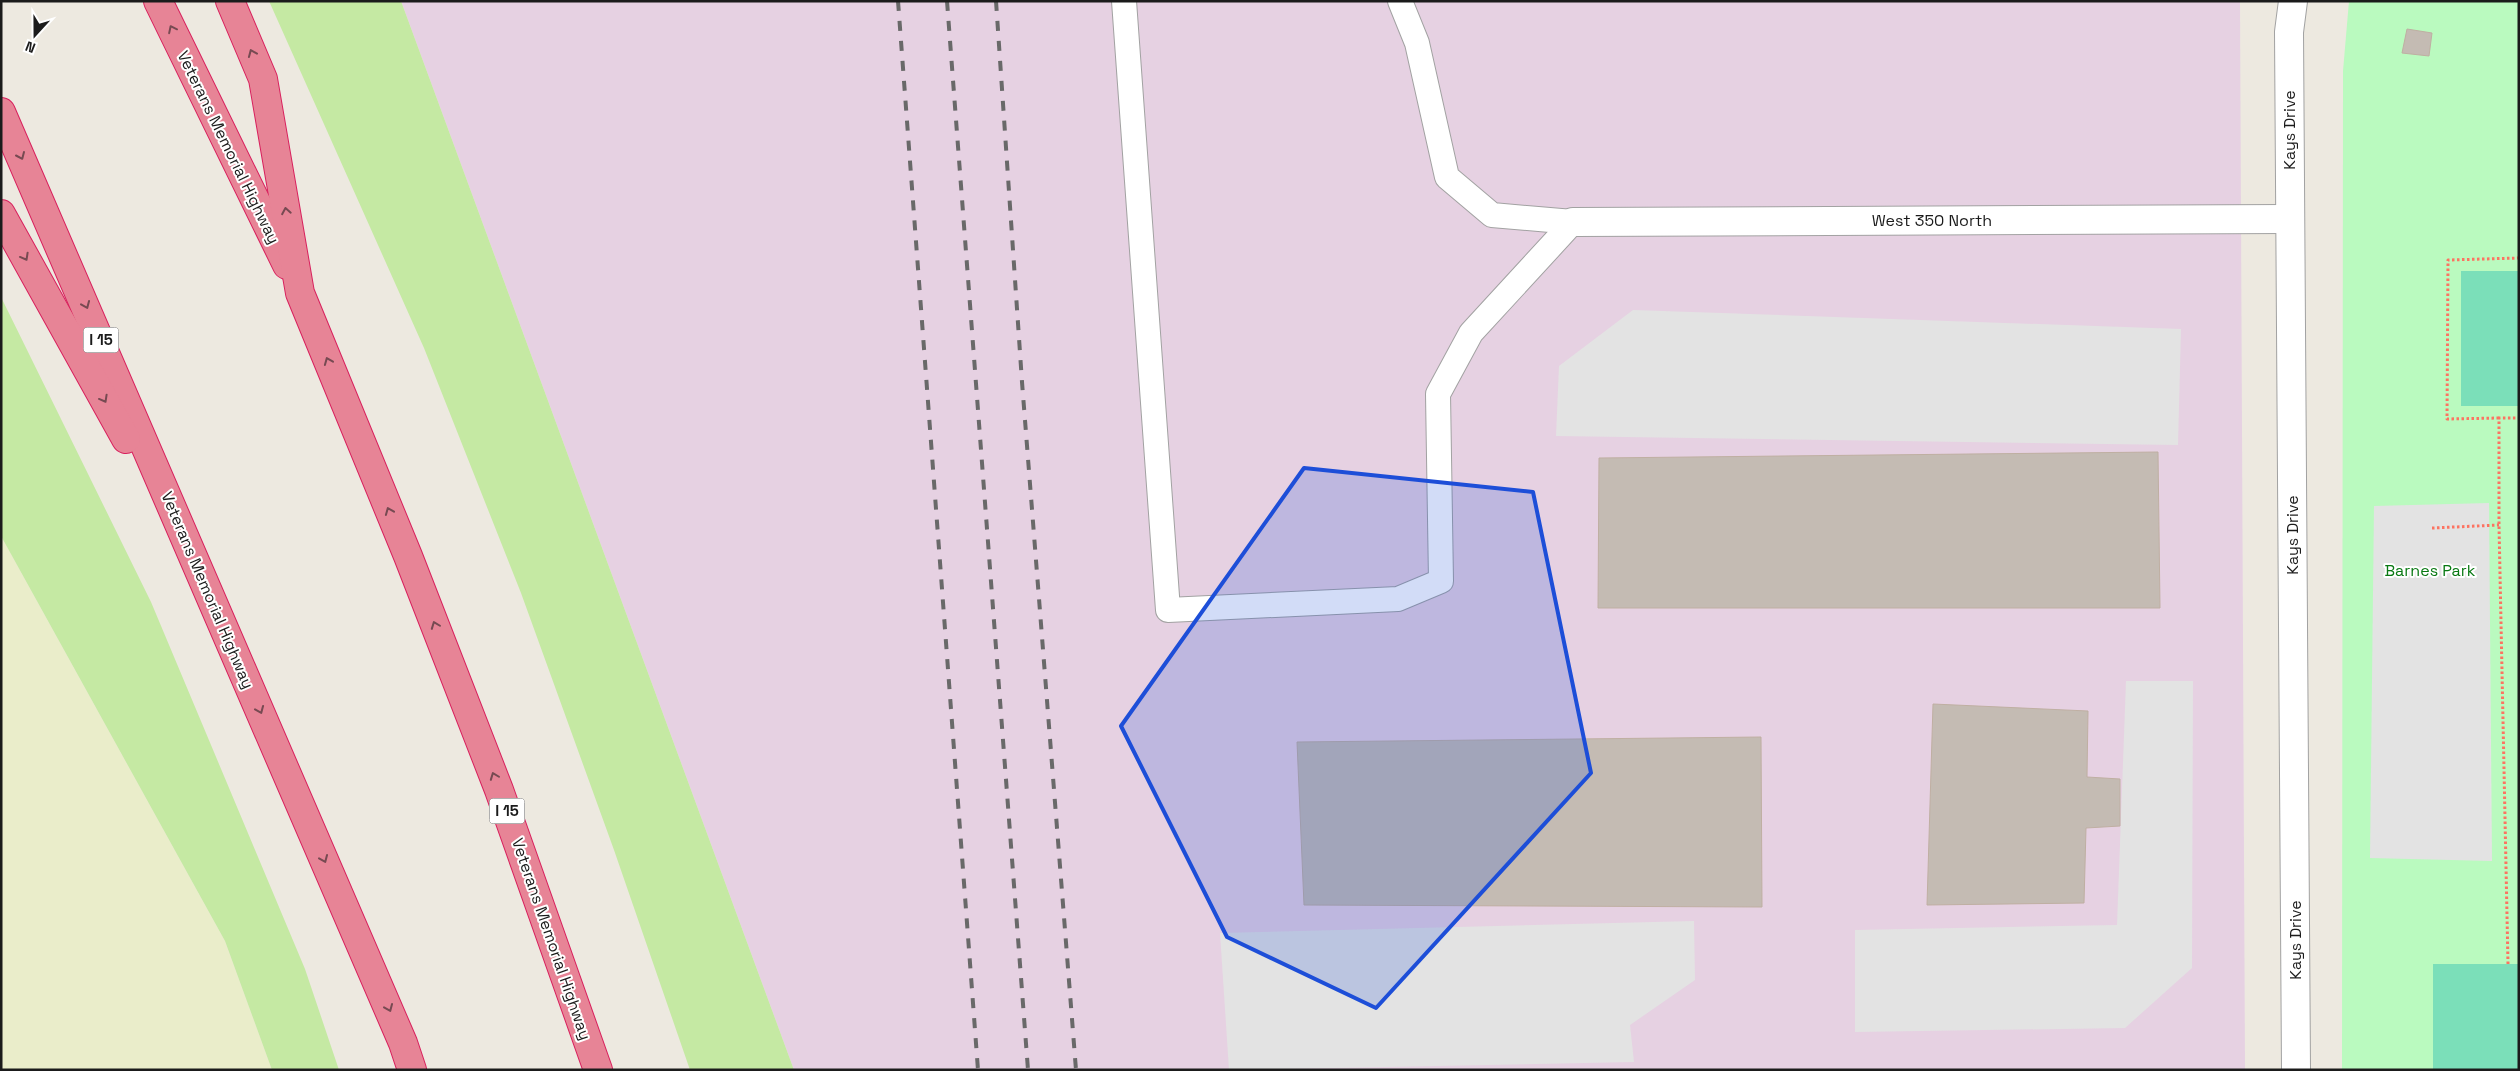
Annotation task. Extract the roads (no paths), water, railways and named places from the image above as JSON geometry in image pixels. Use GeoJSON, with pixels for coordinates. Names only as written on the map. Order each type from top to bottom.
{"type":"FeatureCollection","features":[{"type":"Feature","properties":{"kind":"highway","name":"Veterans Memorial Highway"},"geometry":{"type":"LineString","coordinates":[[158,1],[300,293],[408,556],[499,790],[598,1070]]}},
{"type":"Feature","properties":{"kind":"highway"},"geometry":{"type":"LineString","coordinates":[[230,1],[263,79],[300,293]]}},
{"type":"Feature","properties":{"kind":"highway","name":"Veterans Memorial Highway"},"geometry":{"type":"LineString","coordinates":[[1,112],[400,1034],[412,1070]]}},
{"type":"Feature","properties":{"kind":"highway"},"geometry":{"type":"LineString","coordinates":[[1,214],[199,569]]}},
{"type":"Feature","properties":{"kind":"street","name":"Kays Drive"},"geometry":{"type":"LineString","coordinates":[[2293,1],[2289,32],[2296,1070]]}},
{"type":"Feature","properties":{"kind":"street","name":"West 350 North"},"geometry":{"type":"LineString","coordinates":[[1573,222],[2290,219]]}},
{"type":"Feature","properties":{"kind":"lane"},"geometry":{"type":"LineString","coordinates":[[1124,1],[1168,610],[1398,599],[1441,581],[1438,394],[1471,333],[1573,222]]}},
{"type":"Feature","properties":{"kind":"lane"},"geometry":{"type":"LineString","coordinates":[[1400,1],[1417,42],[1447,177],[1492,215],[1573,222]]}},
{"type":"Feature","properties":{"kind":"railway"},"geometry":{"type":"LineString","coordinates":[[898,1],[978,1070]]}},
{"type":"Feature","properties":{"kind":"railway"},"geometry":{"type":"LineString","coordinates":[[947,1],[1028,1070]]}},
{"type":"Feature","properties":{"kind":"railway"},"geometry":{"type":"LineString","coordinates":[[996,1],[1022,382],[1076,1070]]}},
{"type":"Feature","properties":{"kind":"park label","name":"Barnes Park"},"geometry":{"type":"Point","coordinates":[2430,570]}}]}
